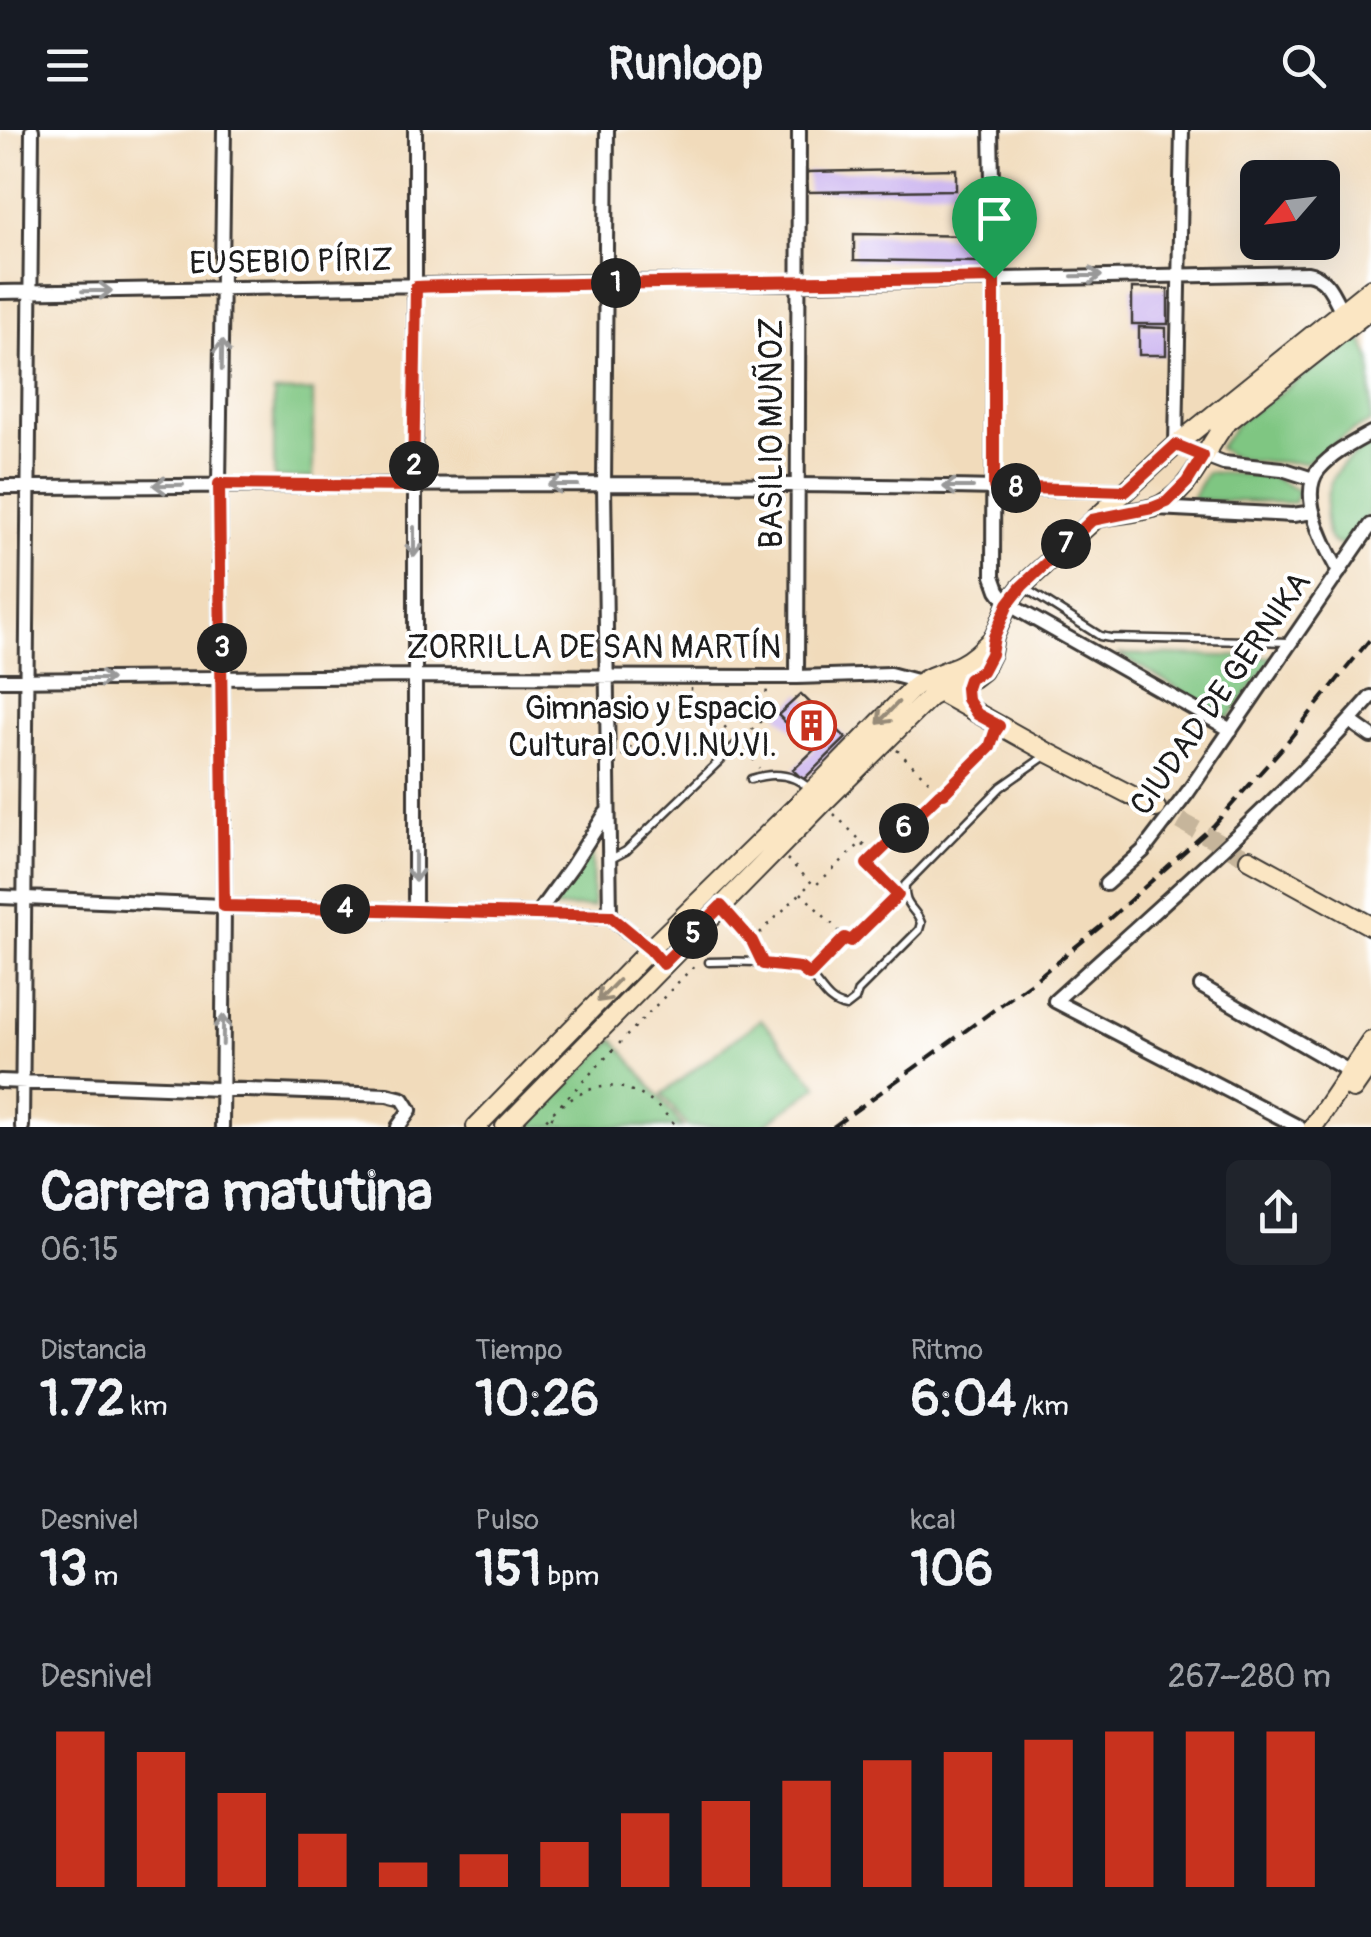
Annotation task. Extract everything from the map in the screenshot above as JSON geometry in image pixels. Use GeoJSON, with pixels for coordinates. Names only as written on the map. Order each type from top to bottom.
{"type":"FeatureCollection","features":[{"type":"Feature","properties":{"kind":"street"},"geometry":{"type":"LineString","coordinates":[[22,1127],[32,130]]}},
{"type":"Feature","properties":{"kind":"street"},"geometry":{"type":"LineString","coordinates":[[222,1127],[223,679],[219,484],[224,130]]}},
{"type":"Feature","properties":{"kind":"street"},"geometry":{"type":"LineString","coordinates":[[414,130],[415,911]]}},
{"type":"Feature","properties":{"kind":"street"},"geometry":{"type":"LineString","coordinates":[[607,130],[604,485],[610,916]]}},
{"type":"Feature","properties":{"kind":"street","name":"BASILIO MUÑOZ"},"geometry":{"type":"LineString","coordinates":[[797,677],[799,130]]}},
{"type":"Feature","properties":{"kind":"street"},"geometry":{"type":"LineString","coordinates":[[991,130],[993,576],[998,590],[1008,604],[1232,730]]}},
{"type":"Feature","properties":{"kind":"street"},"geometry":{"type":"LineString","coordinates":[[1176,445],[1182,130]]}},
{"type":"Feature","properties":{"kind":"street","name":"EUSEBIO PÍRIZ"},"geometry":{"type":"LineString","coordinates":[[0,292],[1317,274],[1342,312]]}},
{"type":"Feature","properties":{"kind":"street"},"geometry":{"type":"LineString","coordinates":[[476,1127],[650,949],[817,797],[930,697],[982,671],[1008,604],[1092,520],[1176,445],[1371,288]]}},
{"type":"Feature","properties":{"kind":"street"},"geometry":{"type":"LineString","coordinates":[[1092,520],[1144,509],[1174,497],[1226,424],[1369,318]]}},
{"type":"Feature","properties":{"kind":"street"},"geometry":{"type":"LineString","coordinates":[[1339,572],[1313,512],[1313,478],[1348,445],[1371,434]]}},
{"type":"Feature","properties":{"kind":"street"},"geometry":{"type":"LineString","coordinates":[[1176,445],[1223,462],[1313,478]]}},
{"type":"Feature","properties":{"kind":"street"},"geometry":{"type":"LineString","coordinates":[[0,487],[994,487],[1126,491],[1144,509],[1293,515],[1313,512]]}},
{"type":"Feature","properties":{"kind":"street","name":"CIUDAD DE GERNIKA"},"geometry":{"type":"LineString","coordinates":[[1106,884],[1156,834],[1371,526]]}},
{"type":"Feature","properties":{"kind":"street"},"geometry":{"type":"LineString","coordinates":[[505,1127],[777,849],[817,797],[920,682],[964,663],[994,637]]}},
{"type":"Feature","properties":{"kind":"street","name":"ZORRILLA DE SAN MARTÍN"},"geometry":{"type":"LineString","coordinates":[[0,680],[890,674],[939,691],[1156,808]]}},
{"type":"Feature","properties":{"kind":"street"},"geometry":{"type":"LineString","coordinates":[[969,679],[967,699],[977,714]]}},
{"type":"Feature","properties":{"kind":"street"},"geometry":{"type":"LineString","coordinates":[[1299,1127],[1056,1001],[1222,849],[1371,697]]}},
{"type":"Feature","properties":{"kind":"street"},"geometry":{"type":"LineString","coordinates":[[1350,722],[1371,736]]}},
{"type":"Feature","properties":{"kind":"street"},"geometry":{"type":"LineString","coordinates":[[538,914],[607,811]]}},
{"type":"Feature","properties":{"kind":"street"},"geometry":{"type":"LineString","coordinates":[[1249,859],[1371,926]]}},
{"type":"Feature","properties":{"kind":"street"},"geometry":{"type":"LineString","coordinates":[[0,896],[610,916],[663,964]]}},
{"type":"Feature","properties":{"kind":"street"},"geometry":{"type":"LineString","coordinates":[[1201,986],[1360,1071]]}},
{"type":"Feature","properties":{"kind":"street"},"geometry":{"type":"LineString","coordinates":[[1328,1127],[1360,1071],[1371,1041]]}},
{"type":"Feature","properties":{"kind":"street"},"geometry":{"type":"LineString","coordinates":[[1313,1127],[1360,1071]]}},
{"type":"Feature","properties":{"kind":"street"},"geometry":{"type":"LineString","coordinates":[[0,1080],[387,1095],[403,1099],[410,1110],[398,1127]]}},
{"type":"Feature","properties":{"kind":"lane"},"geometry":{"type":"LineString","coordinates":[[1022,586],[1100,636],[1289,642]]}},
{"type":"Feature","properties":{"kind":"lane"},"geometry":{"type":"LineString","coordinates":[[608,860],[626,851],[739,742]]}},
{"type":"Feature","properties":{"kind":"lane"},"geometry":{"type":"LineString","coordinates":[[708,962],[744,961],[800,968],[835,1005],[846,1007],[919,930],[922,923],[907,904],[905,885],[1001,787],[1048,753]]}},
{"type":"Feature","properties":{"kind":"lane"},"geometry":{"type":"LineString","coordinates":[[751,779],[783,774],[800,780],[817,797]]}},
{"type":"Feature","properties":{"kind":"lane"},"geometry":{"type":"LineString","coordinates":[[721,906],[752,941],[763,964]]}},
{"type":"Feature","properties":{"kind":"path"},"geometry":{"type":"LineString","coordinates":[[739,742],[764,718],[768,677]]}},
{"type":"Feature","properties":{"kind":"path"},"geometry":{"type":"LineString","coordinates":[[606,771],[640,736],[648,737],[691,694],[739,742],[764,775]]}},
{"type":"Feature","properties":{"kind":"path"},"geometry":{"type":"LineString","coordinates":[[867,864],[990,747],[999,726]]}},
{"type":"Feature","properties":{"kind":"path"},"geometry":{"type":"LineString","coordinates":[[887,739],[940,793]]}},
{"type":"Feature","properties":{"kind":"path"},"geometry":{"type":"LineString","coordinates":[[817,797],[875,856]]}},
{"type":"Feature","properties":{"kind":"path"},"geometry":{"type":"LineString","coordinates":[[801,893],[851,941],[898,895],[867,864],[862,842]]}},
{"type":"Feature","properties":{"kind":"path"},"geometry":{"type":"LineString","coordinates":[[777,849],[811,883],[818,885],[862,842]]}},
{"type":"Feature","properties":{"kind":"path"},"geometry":{"type":"LineString","coordinates":[[752,941],[811,883]]}},
{"type":"Feature","properties":{"kind":"path"},"geometry":{"type":"LineString","coordinates":[[809,975],[845,938]]}},
{"type":"Feature","properties":{"kind":"path"},"geometry":{"type":"LineString","coordinates":[[539,1127],[690,968],[708,962]]}},
{"type":"Feature","properties":{"kind":"path"},"geometry":{"type":"LineString","coordinates":[[546,1127],[559,1106],[590,1089],[623,1088],[644,1094],[677,1127]]}},
{"type":"Feature","properties":{"kind":"green space"},"geometry":{"type":"Polygon","coordinates":[[[1361,335],[1371,360],[1371,422],[1305,463],[1249,461],[1218,448],[1239,421],[1361,335]]]}},
{"type":"Feature","properties":{"kind":"green space"},"geometry":{"type":"Polygon","coordinates":[[[313,391],[313,478],[274,478],[274,392],[313,391]]]}},
{"type":"Feature","properties":{"kind":"green space"},"geometry":{"type":"Polygon","coordinates":[[[1371,446],[1371,509],[1350,540],[1339,544],[1332,541],[1326,523],[1329,489],[1343,465],[1371,446]]]}},
{"type":"Feature","properties":{"kind":"green space"},"geometry":{"type":"Polygon","coordinates":[[[1207,472],[1270,476],[1299,491],[1294,503],[1191,500],[1207,472]]]}},
{"type":"Feature","properties":{"kind":"green space"},"geometry":{"type":"Polygon","coordinates":[[[1118,654],[1274,657],[1229,718],[1118,654]]]}},
{"type":"Feature","properties":{"kind":"green space"},"geometry":{"type":"Polygon","coordinates":[[[592,844],[593,907],[552,908],[592,844]]]}},
{"type":"Feature","properties":{"kind":"green space"},"geometry":{"type":"Polygon","coordinates":[[[761,1019],[818,1086],[762,1127],[688,1127],[662,1094],[761,1019]]]}},
{"type":"Feature","properties":{"kind":"green space"},"geometry":{"type":"Polygon","coordinates":[[[614,1039],[683,1127],[527,1127],[614,1039]]]}},
{"type":"Feature","properties":{"kind":"building"},"geometry":{"type":"Polygon","coordinates":[[[956,169],[956,190],[808,192],[807,172],[956,169]]]}},
{"type":"Feature","properties":{"kind":"building"},"geometry":{"type":"Polygon","coordinates":[[[854,234],[977,236],[977,262],[854,260],[854,234]]]}},
{"type":"Feature","properties":{"kind":"building"},"geometry":{"type":"Polygon","coordinates":[[[1132,288],[1168,289],[1168,324],[1132,324],[1132,288]]]}},
{"type":"Feature","properties":{"kind":"building"},"geometry":{"type":"Polygon","coordinates":[[[1139,327],[1166,328],[1166,355],[1139,355],[1139,327]]]}},
{"type":"Feature","properties":{"kind":"building","name":"Gimnasio y Espacio Cultural CO.VI.NU.VI."},"geometry":{"type":"Polygon","coordinates":[[[801,694],[846,738],[803,780],[793,770],[814,750],[778,715],[801,694]]]}},
{"type":"Feature","properties":{"kind":"tunnel"},"geometry":{"type":"LineString","coordinates":[[1157,808],[1249,859]]}},
{"type":"Feature","properties":{"kind":"railway"},"geometry":{"type":"LineString","coordinates":[[833,1127],[1031,983],[1213,826],[1371,638]]}},
{"type":"Feature","properties":{"kind":"place","name":"Gimnasio y Espacio Cultural CO.VI.NU.VI."},"geometry":{"type":"Point","coordinates":[812,726]}},
{"type":"Feature","properties":{"kind":"route"},"geometry":{"type":"LineString","coordinates":[[994,278],[994,487],[1126,491],[1176,445],[1203,456],[1187,482],[1167,502],[1092,520],[1008,604],[991,654],[966,688],[967,699],[977,714],[999,726],[990,747],[867,864],[898,895],[851,941],[845,938],[809,975],[800,968],[763,964],[752,941],[721,906],[663,964],[610,916],[224,906],[219,484],[413,486],[416,287],[994,278]]}}]}
